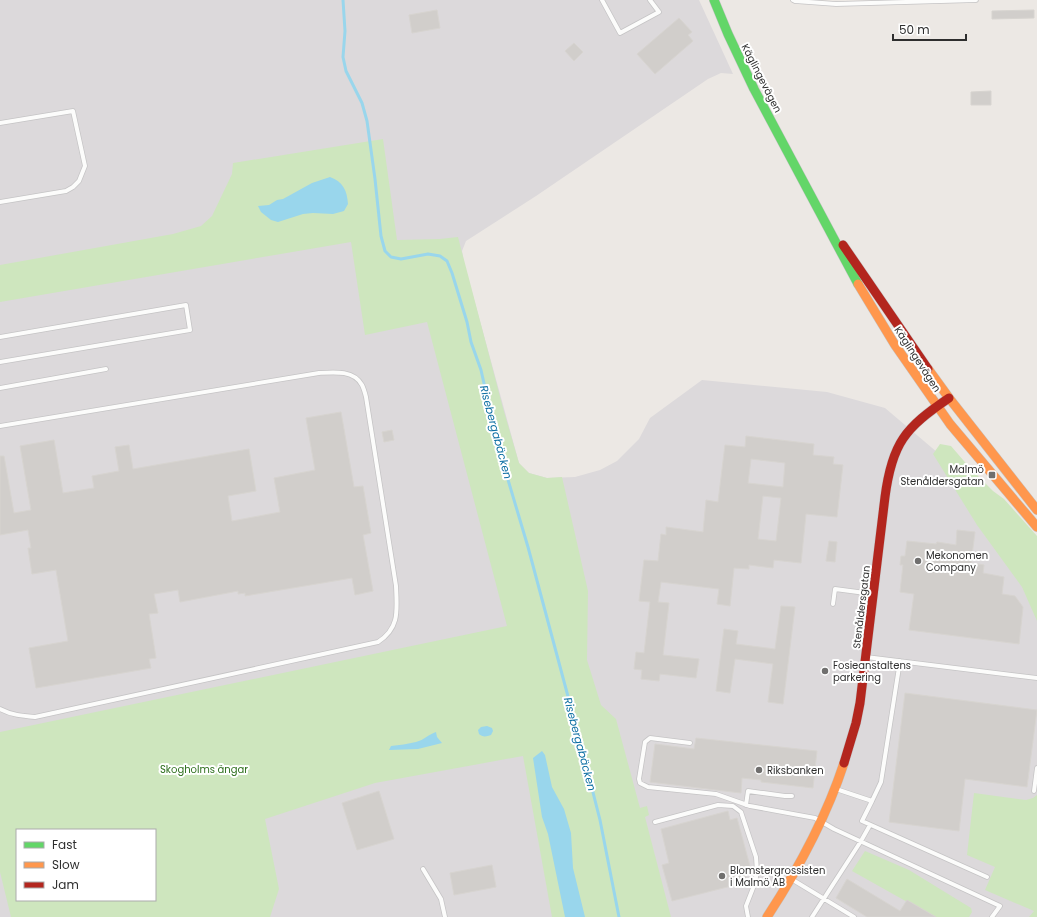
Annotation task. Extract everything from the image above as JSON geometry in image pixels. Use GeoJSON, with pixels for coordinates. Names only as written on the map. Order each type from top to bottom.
{"type":"FeatureCollection","features":[{"type":"Feature","properties":{"kind":"main road","name":"Käglingevägen"},"geometry":{"type":"LineString","coordinates":[[714,0],[754,89],[806,185],[850,272],[895,345],[936,407],[987,470],[1037,527]]}},
{"type":"Feature","properties":{"kind":"main road","name":"Käglingevägen"},"geometry":{"type":"LineString","coordinates":[[806,185],[858,268],[912,348],[949,398],[1037,510]]}},
{"type":"Feature","properties":{"kind":"main road","name":"Stenåldersgatan"},"geometry":{"type":"LineString","coordinates":[[767,917],[792,880],[823,822],[836,789],[856,722],[866,657],[890,465],[897,447],[905,435],[936,407],[949,398]]}},
{"type":"Feature","properties":{"kind":"lane"},"geometry":{"type":"LineString","coordinates":[[602,0],[620,33],[659,12],[650,0]]}},
{"type":"Feature","properties":{"kind":"lane"},"geometry":{"type":"LineString","coordinates":[[793,0],[836,4],[976,0]]}},
{"type":"Feature","properties":{"kind":"lane"},"geometry":{"type":"LineString","coordinates":[[0,124],[73,112],[84,166],[79,181],[66,191],[0,202]]}},
{"type":"Feature","properties":{"kind":"lane"},"geometry":{"type":"LineString","coordinates":[[0,337],[186,305],[190,330],[0,362]]}},
{"type":"Feature","properties":{"kind":"lane"},"geometry":{"type":"LineString","coordinates":[[0,388],[106,369]]}},
{"type":"Feature","properties":{"kind":"lane"},"geometry":{"type":"LineString","coordinates":[[0,426],[319,373],[335,372],[348,374],[357,378],[363,385],[366,397],[396,586],[397,607],[396,620],[392,630],[387,637],[378,642],[41,716],[22,716],[7,713],[0,709]]}},
{"type":"Feature","properties":{"kind":"lane"},"geometry":{"type":"LineString","coordinates":[[833,604],[835,589],[873,594]]}},
{"type":"Feature","properties":{"kind":"lane"},"geometry":{"type":"LineString","coordinates":[[866,657],[1037,678]]}},
{"type":"Feature","properties":{"kind":"lane"},"geometry":{"type":"LineString","coordinates":[[900,661],[881,782],[862,821],[987,877]]}},
{"type":"Feature","properties":{"kind":"lane"},"geometry":{"type":"LineString","coordinates":[[690,743],[650,738],[647,740],[645,742],[640,783],[648,788],[716,794],[746,805],[806,815],[815,818],[834,829],[1000,906],[992,917]]}},
{"type":"Feature","properties":{"kind":"lane"},"geometry":{"type":"LineString","coordinates":[[1034,791],[1037,768]]}},
{"type":"Feature","properties":{"kind":"lane"},"geometry":{"type":"LineString","coordinates":[[836,789],[872,801]]}},
{"type":"Feature","properties":{"kind":"lane"},"geometry":{"type":"LineString","coordinates":[[746,805],[748,791],[792,796]]}},
{"type":"Feature","properties":{"kind":"lane"},"geometry":{"type":"LineString","coordinates":[[655,822],[718,805],[733,806],[741,812],[756,857],[757,871],[755,883],[746,906],[748,917]]}},
{"type":"Feature","properties":{"kind":"lane"},"geometry":{"type":"LineString","coordinates":[[812,917],[870,825]]}},
{"type":"Feature","properties":{"kind":"lane"},"geometry":{"type":"LineString","coordinates":[[423,869],[441,899],[445,917]]}},
{"type":"Feature","properties":{"kind":"lane"},"geometry":{"type":"LineString","coordinates":[[792,880],[854,917]]}},
{"type":"Feature","properties":{"kind":"shaded area"},"geometry":{"type":"Polygon","coordinates":[[[0,0],[699,0],[733,74],[721,73],[708,79],[536,196],[466,241],[462,251],[519,463],[529,473],[547,478],[575,477],[600,470],[617,461],[639,439],[650,418],[702,380],[827,392],[885,408],[984,492],[1037,551],[1037,917],[0,917],[0,0]]]}},
{"type":"Feature","properties":{"kind":"green space","name":"Skogholms ängar"},"geometry":{"type":"Polygon","coordinates":[[[383,139],[397,240],[458,237],[519,463],[529,473],[547,478],[562,477],[588,591],[587,660],[601,705],[616,719],[640,808],[647,806],[649,815],[645,817],[671,917],[552,917],[523,756],[375,783],[265,819],[279,889],[270,917],[11,917],[0,872],[0,732],[507,626],[427,322],[365,335],[351,242],[0,302],[0,265],[173,234],[201,226],[212,216],[232,174],[233,163],[383,139]]]}},
{"type":"Feature","properties":{"kind":"green space"},"geometry":{"type":"Polygon","coordinates":[[[940,444],[951,446],[993,491],[1004,499],[1037,536],[1037,621],[1022,587],[977,525],[933,454],[940,444]]]}},
{"type":"Feature","properties":{"kind":"green space"},"geometry":{"type":"Polygon","coordinates":[[[974,793],[1026,800],[1037,795],[1037,917],[1029,917],[1034,911],[985,890],[995,867],[967,855],[974,793]]]}},
{"type":"Feature","properties":{"kind":"green space"},"geometry":{"type":"Polygon","coordinates":[[[865,851],[909,870],[971,908],[972,912],[969,917],[934,917],[852,871],[865,851]]]}},
{"type":"Feature","properties":{"kind":"water"},"geometry":{"type":"Polygon","coordinates":[[[330,177],[338,181],[344,187],[348,204],[344,211],[333,214],[303,214],[278,222],[271,220],[261,212],[258,206],[269,205],[312,183],[330,177]]]}},
{"type":"Feature","properties":{"kind":"water"},"geometry":{"type":"Polygon","coordinates":[[[487,726],[492,728],[493,731],[491,735],[481,736],[478,730],[481,727],[487,726]]]}},
{"type":"Feature","properties":{"kind":"water"},"geometry":{"type":"Polygon","coordinates":[[[436,732],[437,737],[442,743],[418,749],[389,750],[391,746],[416,742],[436,732]]]}},
{"type":"Feature","properties":{"kind":"water"},"geometry":{"type":"Polygon","coordinates":[[[542,751],[545,755],[552,787],[564,809],[571,833],[573,868],[585,917],[565,917],[548,834],[542,817],[533,758],[542,751]]]}},
{"type":"Feature","properties":{"kind":"building"},"geometry":{"type":"Polygon","coordinates":[[[437,10],[440,28],[412,33],[409,15],[437,10]]]}},
{"type":"Feature","properties":{"kind":"building"},"geometry":{"type":"Polygon","coordinates":[[[1034,10],[1034,18],[992,19],[992,11],[1034,10]]]}},
{"type":"Feature","properties":{"kind":"building"},"geometry":{"type":"Polygon","coordinates":[[[679,18],[692,32],[688,35],[693,41],[655,74],[637,54],[679,18]]]}},
{"type":"Feature","properties":{"kind":"building"},"geometry":{"type":"Polygon","coordinates":[[[574,43],[583,52],[574,61],[565,51],[574,43]]]}},
{"type":"Feature","properties":{"kind":"building"},"geometry":{"type":"Polygon","coordinates":[[[991,91],[991,105],[971,105],[971,92],[991,91]]]}},
{"type":"Feature","properties":{"kind":"building"},"geometry":{"type":"Polygon","coordinates":[[[341,412],[354,487],[363,486],[371,533],[363,535],[373,591],[355,595],[352,578],[245,596],[245,593],[238,594],[238,591],[180,602],[178,590],[154,594],[158,613],[149,614],[156,658],[149,659],[151,668],[36,688],[29,648],[68,641],[56,570],[32,574],[28,548],[31,548],[28,530],[0,535],[0,456],[4,456],[14,513],[31,510],[20,446],[54,440],[63,493],[94,488],[92,476],[119,471],[115,447],[129,445],[133,469],[249,449],[256,491],[228,496],[232,521],[280,512],[274,478],[315,470],[306,418],[341,412]]]}},
{"type":"Feature","properties":{"kind":"building"},"geometry":{"type":"Polygon","coordinates":[[[392,430],[394,440],[384,442],[382,432],[392,430]]]}},
{"type":"Feature","properties":{"kind":"building"},"geometry":{"type":"Polygon","coordinates":[[[746,436],[814,444],[813,455],[834,457],[833,464],[843,465],[837,517],[806,514],[801,563],[774,560],[773,568],[749,565],[749,569],[734,568],[730,606],[717,604],[719,589],[661,582],[658,602],[669,603],[663,655],[699,659],[696,678],[660,674],[659,681],[641,679],[642,670],[634,669],[636,652],[644,653],[650,602],[639,601],[644,560],[658,561],[661,534],[666,535],[666,527],[703,532],[706,500],[718,502],[725,445],[745,447],[746,436]],[[751,459],[748,483],[783,487],[785,463],[751,459]],[[763,496],[758,539],[776,541],[781,498],[763,496]]]}},
{"type":"Feature","properties":{"kind":"building"},"geometry":{"type":"Polygon","coordinates":[[[957,530],[975,532],[971,563],[984,565],[983,573],[1004,577],[1002,594],[1015,596],[1023,607],[1019,644],[909,630],[914,594],[900,592],[903,565],[900,565],[901,556],[905,556],[907,541],[936,544],[937,542],[956,545],[957,530]]]}},
{"type":"Feature","properties":{"kind":"building"},"geometry":{"type":"Polygon","coordinates":[[[829,541],[837,542],[835,562],[826,561],[829,541]]]}},
{"type":"Feature","properties":{"kind":"building"},"geometry":{"type":"Polygon","coordinates":[[[781,606],[795,607],[783,704],[768,702],[773,664],[735,659],[730,693],[716,691],[724,629],[738,631],[736,644],[775,649],[781,606]]]}},
{"type":"Feature","properties":{"kind":"building"},"geometry":{"type":"Polygon","coordinates":[[[905,693],[1037,710],[1027,787],[965,779],[959,831],[889,822],[905,693]]]}},
{"type":"Feature","properties":{"kind":"building"},"geometry":{"type":"Polygon","coordinates":[[[696,738],[817,751],[813,788],[761,782],[761,780],[742,778],[741,793],[650,782],[655,744],[694,749],[696,738]]]}},
{"type":"Feature","properties":{"kind":"building"},"geometry":{"type":"Polygon","coordinates":[[[379,791],[394,839],[357,850],[342,803],[379,791]]]}},
{"type":"Feature","properties":{"kind":"building"},"geometry":{"type":"Polygon","coordinates":[[[728,811],[730,820],[737,818],[751,870],[744,872],[747,882],[672,901],[662,865],[669,863],[661,829],[728,811]]]}},
{"type":"Feature","properties":{"kind":"building"},"geometry":{"type":"Polygon","coordinates":[[[492,865],[496,887],[454,895],[450,873],[492,865]]]}},
{"type":"Feature","properties":{"kind":"building"},"geometry":{"type":"Polygon","coordinates":[[[847,879],[900,911],[907,900],[936,917],[867,917],[836,898],[847,879]]]}},
{"type":"Feature","properties":{"kind":"waterway","name":"Risebergabäcken"},"geometry":{"type":"LineString","coordinates":[[343,0],[345,31],[343,57],[346,71],[362,103],[367,121],[381,236],[385,251],[391,257],[401,259],[428,254],[440,256],[447,261],[452,273],[467,322],[471,342],[481,370],[498,446],[528,547],[581,745],[600,820],[619,917]]}},
{"type":"Feature","properties":{"kind":"traffic: fast"},"geometry":{"type":"LineString","coordinates":[[714,0],[754,89],[858,284]]}},
{"type":"Feature","properties":{"kind":"traffic: slow"},"geometry":{"type":"LineString","coordinates":[[858,284],[895,345],[950,424],[1037,527]]}},
{"type":"Feature","properties":{"kind":"traffic: slow"},"geometry":{"type":"LineString","coordinates":[[928,369],[1037,510]]}},
{"type":"Feature","properties":{"kind":"traffic: slow"},"geometry":{"type":"LineString","coordinates":[[767,917],[811,842],[829,803],[844,763]]}},
{"type":"Feature","properties":{"kind":"traffic: jam"},"geometry":{"type":"LineString","coordinates":[[843,245],[928,369]]}},
{"type":"Feature","properties":{"kind":"traffic: jam"},"geometry":{"type":"LineString","coordinates":[[844,763],[856,723],[860,703],[885,497],[892,463],[903,438],[911,428],[949,398]]}},
{"type":"Feature","properties":{"kind":"place","name":"Malmö Stenåldersgatan"},"geometry":{"type":"Point","coordinates":[992,475]}},
{"type":"Feature","properties":{"kind":"place","name":"Mekonomen Company"},"geometry":{"type":"Point","coordinates":[918,561]}},
{"type":"Feature","properties":{"kind":"place","name":"Fosieanstaltens parkering"},"geometry":{"type":"Point","coordinates":[825,671]}},
{"type":"Feature","properties":{"kind":"place","name":"Riksbanken"},"geometry":{"type":"Point","coordinates":[759,770]}},
{"type":"Feature","properties":{"kind":"place","name":"Blomstergrossisten i Malmö AB"},"geometry":{"type":"Point","coordinates":[722,876]}}]}
